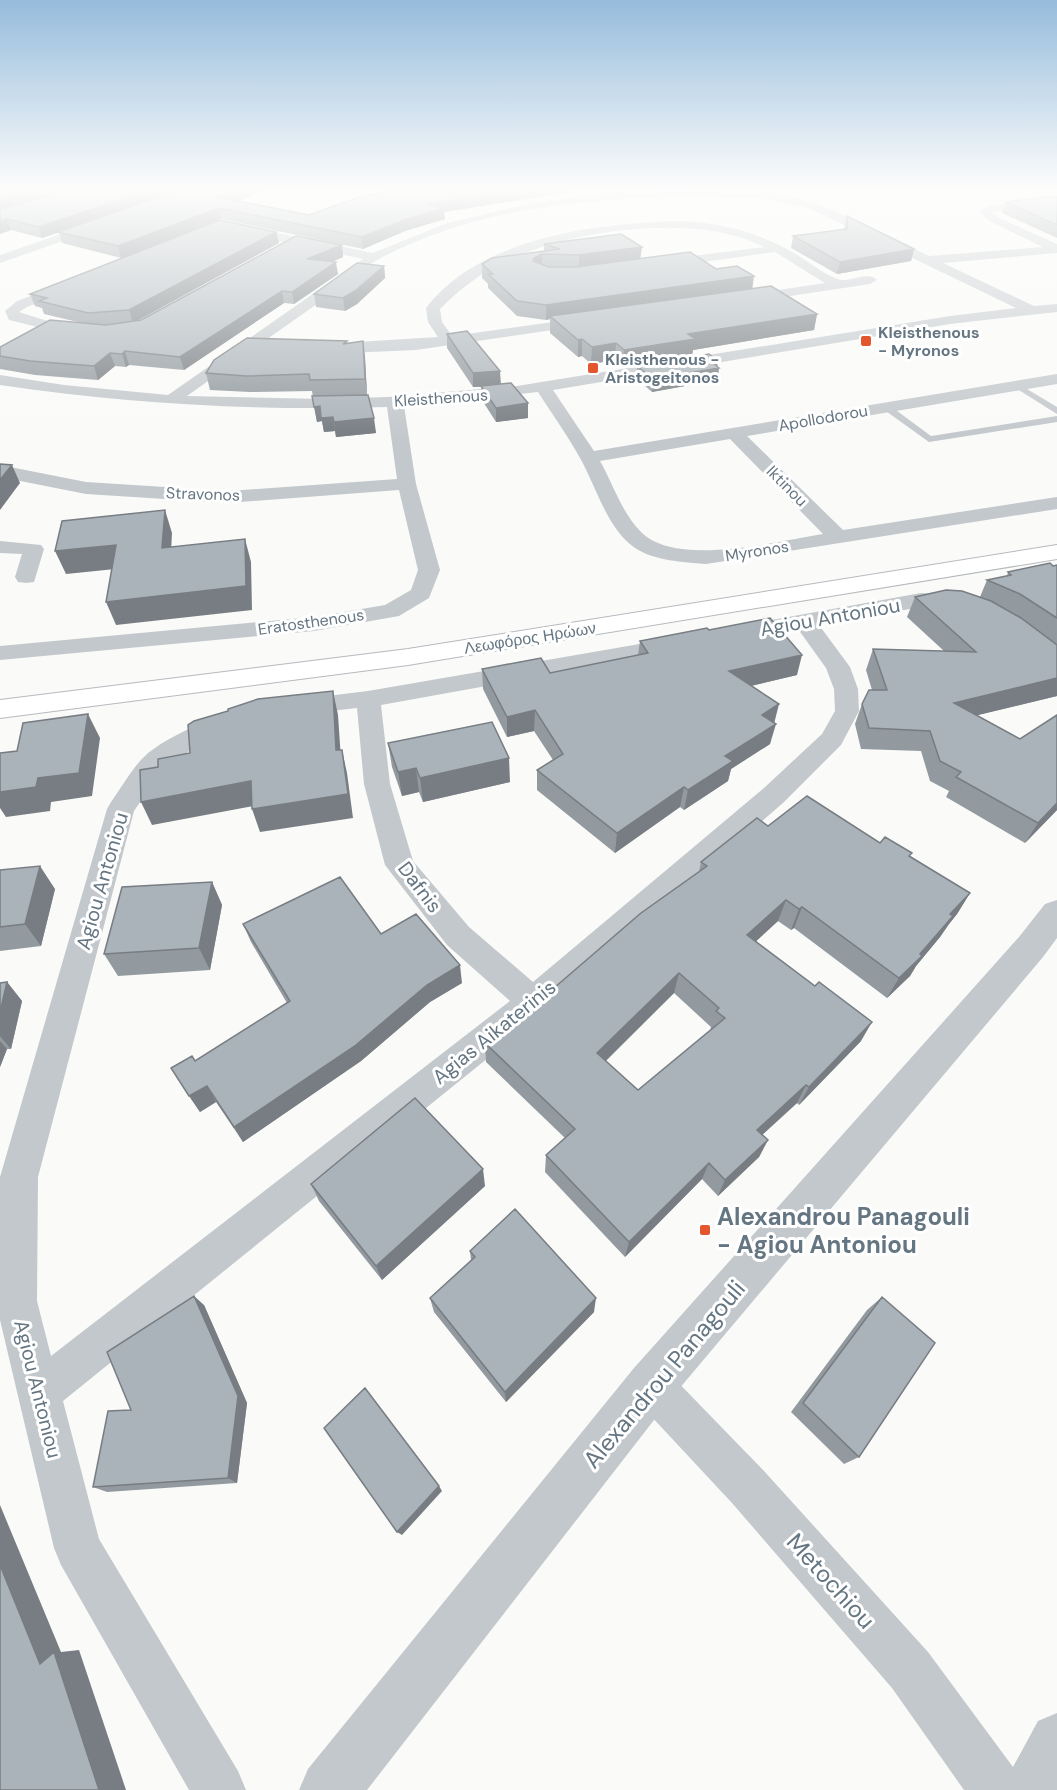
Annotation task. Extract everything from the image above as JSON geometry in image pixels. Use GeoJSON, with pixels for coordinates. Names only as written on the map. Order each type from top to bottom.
{"type":"FeatureCollection","features":[{"type":"Feature","properties":{"kind":"main road","name":"Λεωφόρος Ηρώων"},"geometry":{"type":"LineString","coordinates":[[0,709],[408,657],[1057,552]]}},
{"type":"Feature","properties":{"kind":"street"},"geometry":{"type":"LineString","coordinates":[[171,399],[350,274]]}},
{"type":"Feature","properties":{"kind":"street"},"geometry":{"type":"LineString","coordinates":[[449,341],[437,327],[433,318],[433,308],[457,285],[474,274]]}},
{"type":"Feature","properties":{"kind":"street"},"geometry":{"type":"LineString","coordinates":[[818,274],[838,285]]}},
{"type":"Feature","properties":{"kind":"street"},"geometry":{"type":"LineString","coordinates":[[955,274],[1030,310]]}},
{"type":"Feature","properties":{"kind":"street"},"geometry":{"type":"LineString","coordinates":[[88,278],[22,304],[12,311],[14,317],[54,327],[94,332]]}},
{"type":"Feature","properties":{"kind":"street"},"geometry":{"type":"LineString","coordinates":[[725,301],[870,280]]}},
{"type":"Feature","properties":{"kind":"street","name":"Kleisthenous"},"geometry":{"type":"LineString","coordinates":[[0,380],[76,393],[237,404],[395,401],[467,397],[543,387],[950,320],[1057,308]]}},
{"type":"Feature","properties":{"kind":"street"},"geometry":{"type":"LineString","coordinates":[[311,348],[385,348],[598,320]]}},
{"type":"Feature","properties":{"kind":"street"},"geometry":{"type":"LineString","coordinates":[[249,344],[270,345]]}},
{"type":"Feature","properties":{"kind":"street","name":"Apollodorou"},"geometry":{"type":"LineString","coordinates":[[589,457],[1057,379]]}},
{"type":"Feature","properties":{"kind":"street","name":"Myronos"},"geometry":{"type":"LineString","coordinates":[[543,387],[589,457],[629,530],[639,541],[678,556],[706,558],[1057,503]]}},
{"type":"Feature","properties":{"kind":"street","name":"Eratosthenous"},"geometry":{"type":"LineString","coordinates":[[0,653],[314,624],[392,611],[421,593],[429,570],[407,484],[395,401]]}},
{"type":"Feature","properties":{"kind":"street","name":"Iktinou"},"geometry":{"type":"LineString","coordinates":[[734,433],[839,538]]}},
{"type":"Feature","properties":{"kind":"street","name":"Stravonos"},"geometry":{"type":"LineString","coordinates":[[0,471],[86,488],[228,497],[407,484]]}},
{"type":"Feature","properties":{"kind":"street"},"geometry":{"type":"LineString","coordinates":[[0,547],[34,549],[26,577]]}},
{"type":"Feature","properties":{"kind":"street","name":"Agiou Antoniou"},"geometry":{"type":"LineString","coordinates":[[219,1790],[78,1548],[16,1301],[20,1177],[121,809],[154,762],[193,737],[274,708],[368,699],[921,600],[964,602],[985,610]]}},
{"type":"Feature","properties":{"kind":"street","name":"Agias Aikaterinis"},"geometry":{"type":"LineString","coordinates":[[38,1393],[533,1002],[774,795],[832,739],[847,711],[846,689],[838,667],[804,621]]}},
{"type":"Feature","properties":{"kind":"street","name":"Dafnis"},"geometry":{"type":"LineString","coordinates":[[368,699],[377,784],[399,866],[458,936],[533,1002]]}},
{"type":"Feature","properties":{"kind":"street","name":"Alexandrou Panagouli"},"geometry":{"type":"LineString","coordinates":[[329,1790],[651,1385],[1031,947],[1057,913]]}},
{"type":"Feature","properties":{"kind":"street","name":"Metochiou"},"geometry":{"type":"LineString","coordinates":[[651,1385],[748,1487],[910,1670],[997,1790]]}},
{"type":"Feature","properties":{"kind":"street"},"geometry":{"type":"LineString","coordinates":[[1030,1790],[1057,1740]]}},
{"type":"Feature","properties":{"kind":"lane"},"geometry":{"type":"LineString","coordinates":[[1017,385],[1057,411]]}},
{"type":"Feature","properties":{"kind":"lane"},"geometry":{"type":"LineString","coordinates":[[886,407],[929,440],[1057,419]]}},
{"type":"Feature","properties":{"kind":"building"},"geometry":{"type":"Polygon","coordinates":[[[83,274],[198,274],[129,310],[88,313],[39,301],[47,298],[30,294],[83,274]]]}},
{"type":"Feature","properties":{"kind":"building"},"geometry":{"type":"Polygon","coordinates":[[[227,274],[319,274],[292,292],[282,291],[180,357],[125,351],[122,354],[110,353],[94,366],[0,356],[0,347],[50,320],[106,325],[141,320],[227,274]]]}},
{"type":"Feature","properties":{"kind":"building"},"geometry":{"type":"Polygon","coordinates":[[[342,274],[375,274],[343,298],[314,294],[342,274]]]}},
{"type":"Feature","properties":{"kind":"building"},"geometry":{"type":"Polygon","coordinates":[[[488,274],[750,274],[754,276],[546,305],[517,301],[488,274]]]}},
{"type":"Feature","properties":{"kind":"building"},"geometry":{"type":"Polygon","coordinates":[[[771,286],[817,314],[688,334],[695,339],[624,350],[616,343],[592,347],[582,339],[578,340],[550,316],[771,286]]]}},
{"type":"Feature","properties":{"kind":"building"},"geometry":{"type":"Polygon","coordinates":[[[467,331],[500,371],[473,373],[447,334],[467,331]]]}},
{"type":"Feature","properties":{"kind":"building"},"geometry":{"type":"Polygon","coordinates":[[[247,338],[347,341],[343,344],[363,341],[365,379],[310,380],[309,374],[246,376],[206,373],[214,360],[247,338]]]}},
{"type":"Feature","properties":{"kind":"building"},"geometry":{"type":"Polygon","coordinates":[[[709,354],[718,361],[712,362],[719,368],[653,379],[637,366],[709,354]]]}},
{"type":"Feature","properties":{"kind":"building"},"geometry":{"type":"Polygon","coordinates":[[[511,383],[528,403],[496,408],[481,386],[511,383]]]}},
{"type":"Feature","properties":{"kind":"building"},"geometry":{"type":"Polygon","coordinates":[[[368,395],[374,418],[334,422],[333,417],[321,418],[320,406],[314,407],[312,396],[368,395]]]}},
{"type":"Feature","properties":{"kind":"building"},"geometry":{"type":"Polygon","coordinates":[[[0,464],[12,465],[0,480],[0,464]]]}},
{"type":"Feature","properties":{"kind":"building"},"geometry":{"type":"Polygon","coordinates":[[[165,510],[162,548],[245,539],[246,586],[106,602],[116,545],[55,551],[62,521],[165,510]]]}},
{"type":"Feature","properties":{"kind":"building"},"geometry":{"type":"Polygon","coordinates":[[[1050,563],[1053,566],[1057,565],[1057,618],[1020,594],[987,580],[1011,575],[1008,572],[1050,563]]]}},
{"type":"Feature","properties":{"kind":"building"},"geometry":{"type":"Polygon","coordinates":[[[946,590],[962,591],[991,601],[1021,618],[1057,645],[1057,678],[954,703],[1020,739],[1057,715],[1057,803],[1038,823],[956,777],[961,772],[940,761],[930,731],[869,728],[862,704],[869,690],[887,690],[873,649],[976,652],[915,597],[946,590]]]}},
{"type":"Feature","properties":{"kind":"building"},"geometry":{"type":"Polygon","coordinates":[[[770,618],[802,655],[729,671],[779,704],[762,715],[776,724],[725,756],[733,761],[688,790],[684,787],[617,833],[537,770],[563,754],[535,710],[507,717],[482,669],[541,658],[550,673],[648,653],[640,641],[770,618]]]}},
{"type":"Feature","properties":{"kind":"building"},"geometry":{"type":"Polygon","coordinates":[[[333,691],[336,750],[342,750],[348,794],[252,809],[251,781],[141,802],[140,770],[158,767],[158,759],[190,753],[188,725],[194,721],[258,699],[333,691]]]}},
{"type":"Feature","properties":{"kind":"building"},"geometry":{"type":"Polygon","coordinates":[[[88,714],[79,773],[38,778],[36,787],[0,792],[0,753],[17,751],[23,723],[88,714]]]}},
{"type":"Feature","properties":{"kind":"building"},"geometry":{"type":"Polygon","coordinates":[[[492,722],[509,758],[420,778],[416,768],[398,772],[388,743],[492,722]]]}},
{"type":"Feature","properties":{"kind":"building"},"geometry":{"type":"Polygon","coordinates":[[[807,796],[880,843],[885,837],[912,853],[909,856],[970,893],[950,914],[953,916],[920,954],[922,956],[899,978],[802,907],[799,909],[786,900],[747,935],[815,986],[819,982],[872,1022],[809,1087],[806,1085],[757,1130],[768,1140],[725,1180],[709,1163],[629,1242],[546,1155],[575,1129],[485,1043],[547,994],[641,913],[707,866],[701,862],[757,818],[768,826],[807,796]],[[679,973],[597,1053],[638,1090],[725,1018],[716,1011],[719,1008],[679,973]]]}},
{"type":"Feature","properties":{"kind":"building"},"geometry":{"type":"Polygon","coordinates":[[[40,866],[25,924],[0,927],[0,870],[40,866]]]}},
{"type":"Feature","properties":{"kind":"building"},"geometry":{"type":"Polygon","coordinates":[[[340,877],[381,934],[416,914],[460,965],[427,985],[356,1045],[234,1127],[207,1086],[189,1096],[171,1068],[192,1056],[195,1061],[290,1001],[243,924],[340,877]]]}},
{"type":"Feature","properties":{"kind":"building"},"geometry":{"type":"Polygon","coordinates":[[[212,882],[199,948],[104,954],[122,887],[212,882]]]}},
{"type":"Feature","properties":{"kind":"building"},"geometry":{"type":"Polygon","coordinates":[[[7,982],[0,1012],[0,983],[7,982]]]}},
{"type":"Feature","properties":{"kind":"building"},"geometry":{"type":"Polygon","coordinates":[[[415,1098],[483,1169],[376,1266],[311,1184],[415,1098]]]}},
{"type":"Feature","properties":{"kind":"building"},"geometry":{"type":"Polygon","coordinates":[[[515,1209],[596,1298],[505,1392],[430,1298],[475,1257],[470,1251],[515,1209]]]}},
{"type":"Feature","properties":{"kind":"building"},"geometry":{"type":"Polygon","coordinates":[[[194,1296],[238,1396],[228,1478],[93,1487],[108,1411],[131,1410],[107,1352],[194,1296]]]}},
{"type":"Feature","properties":{"kind":"building"},"geometry":{"type":"Polygon","coordinates":[[[882,1297],[935,1343],[859,1457],[803,1403],[882,1297]]]}},
{"type":"Feature","properties":{"kind":"building"},"geometry":{"type":"Polygon","coordinates":[[[365,1388],[439,1486],[397,1532],[324,1428],[365,1388]]]}},
{"type":"Feature","properties":{"kind":"building"},"geometry":{"type":"Polygon","coordinates":[[[0,1565],[40,1664],[54,1652],[99,1790],[0,1790],[0,1565]]]}},
{"type":"Feature","properties":{"kind":"place","name":"Kleisthenous - Myronos"},"geometry":{"type":"Point","coordinates":[866,341]}},
{"type":"Feature","properties":{"kind":"place","name":"Kleisthenous - Aristogeitonos"},"geometry":{"type":"Point","coordinates":[593,368]}},
{"type":"Feature","properties":{"kind":"place","name":"Alexandrou Panagouli - Agiou Antoniou"},"geometry":{"type":"Point","coordinates":[705,1230]}}]}
